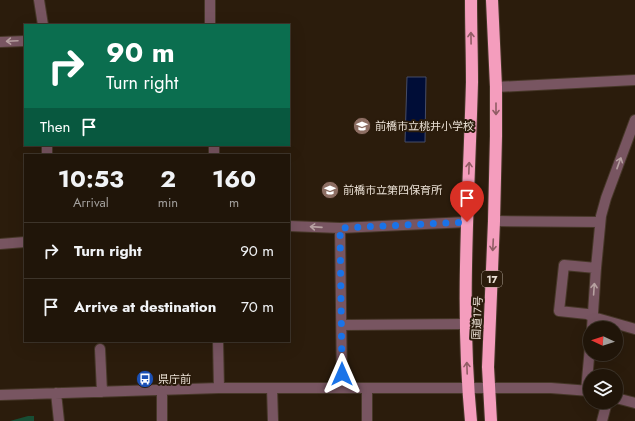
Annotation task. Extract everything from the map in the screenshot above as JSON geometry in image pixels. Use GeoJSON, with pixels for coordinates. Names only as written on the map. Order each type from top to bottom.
{"type":"FeatureCollection","features":[{"type":"Feature","properties":{"kind":"highway","name":"国道17号"},"geometry":{"type":"LineString","coordinates":[[471,0],[472,80],[467,222],[466,324],[468,388],[471,421]]}},
{"type":"Feature","properties":{"kind":"highway","name":"国道17号"},"geometry":{"type":"LineString","coordinates":[[491,421],[488,366],[494,221],[496,87],[492,0]]}},
{"type":"Feature","properties":{"kind":"street"},"geometry":{"type":"LineString","coordinates":[[39,0],[43,24]]}},
{"type":"Feature","properties":{"kind":"street"},"geometry":{"type":"LineString","coordinates":[[210,0],[210,24]]}},
{"type":"Feature","properties":{"kind":"street"},"geometry":{"type":"LineString","coordinates":[[0,42],[24,41]]}},
{"type":"Feature","properties":{"kind":"street"},"geometry":{"type":"LineString","coordinates":[[496,87],[635,80]]}},
{"type":"Feature","properties":{"kind":"street"},"geometry":{"type":"LineString","coordinates":[[593,321],[600,222],[606,198],[635,120]]}},
{"type":"Feature","properties":{"kind":"street"},"geometry":{"type":"LineString","coordinates":[[494,221],[600,222]]}},
{"type":"Feature","properties":{"kind":"street"},"geometry":{"type":"LineString","coordinates":[[290,226],[340,228],[467,222]]}},
{"type":"Feature","properties":{"kind":"street"},"geometry":{"type":"LineString","coordinates":[[340,228],[342,388]]}},
{"type":"Feature","properties":{"kind":"street"},"geometry":{"type":"LineString","coordinates":[[0,244],[24,242]]}},
{"type":"Feature","properties":{"kind":"street"},"geometry":{"type":"LineString","coordinates":[[596,268],[564,265],[559,311],[587,314],[635,329]]}},
{"type":"Feature","properties":{"kind":"street"},"geometry":{"type":"LineString","coordinates":[[342,325],[466,324]]}},
{"type":"Feature","properties":{"kind":"street"},"geometry":{"type":"LineString","coordinates":[[218,342],[218,388]]}},
{"type":"Feature","properties":{"kind":"street"},"geometry":{"type":"LineString","coordinates":[[100,349],[102,392]]}},
{"type":"Feature","properties":{"kind":"street"},"geometry":{"type":"LineString","coordinates":[[0,395],[162,391],[218,388],[489,387],[550,388],[583,391]]}},
{"type":"Feature","properties":{"kind":"street"},"geometry":{"type":"LineString","coordinates":[[272,388],[273,421]]}},
{"type":"Feature","properties":{"kind":"street"},"geometry":{"type":"LineString","coordinates":[[367,388],[367,421]]}},
{"type":"Feature","properties":{"kind":"street"},"geometry":{"type":"LineString","coordinates":[[162,391],[162,421]]}},
{"type":"Feature","properties":{"kind":"street"},"geometry":{"type":"LineString","coordinates":[[56,393],[59,421]]}},
{"type":"Feature","properties":{"kind":"street"},"geometry":{"type":"LineString","coordinates":[[623,400],[635,403]]}},
{"type":"Feature","properties":{"kind":"street"},"geometry":{"type":"LineString","coordinates":[[602,421],[605,409]]}},
{"type":"Feature","properties":{"kind":"green space"},"geometry":{"type":"Polygon","coordinates":[[[28,416],[34,416],[34,421],[10,421],[28,416]]]}},
{"type":"Feature","properties":{"kind":"water"},"geometry":{"type":"Polygon","coordinates":[[[407,77],[426,77],[425,142],[405,142],[407,77]]]}},
{"type":"Feature","properties":{"kind":"place","name":"前橋市立桃井小学校"},"geometry":{"type":"Point","coordinates":[362,126]}},
{"type":"Feature","properties":{"kind":"place","name":"前橋市立第四保育所"},"geometry":{"type":"Point","coordinates":[330,190]}},
{"type":"Feature","properties":{"kind":"place","name":"県庁前"},"geometry":{"type":"Point","coordinates":[145,379]}},
{"type":"Feature","properties":{"kind":"route"},"geometry":{"type":"LineString","coordinates":[[342,374],[340,228],[467,222]]}}]}
